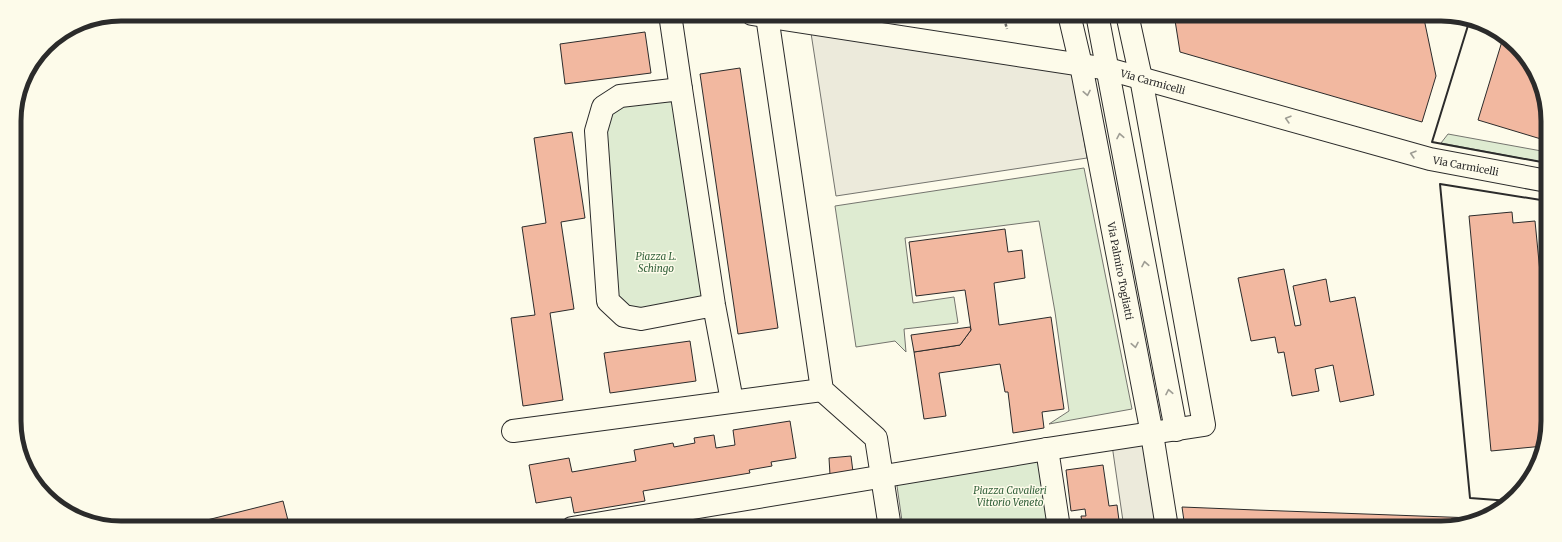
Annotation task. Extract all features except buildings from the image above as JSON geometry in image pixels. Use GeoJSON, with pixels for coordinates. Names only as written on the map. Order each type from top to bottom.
{"type":"FeatureCollection","features":[{"type":"Feature","properties":{"kind":"street"},"geometry":{"type":"LineString","coordinates":[[671,21],[714,305],[732,401]]}},
{"type":"Feature","properties":{"kind":"street"},"geometry":{"type":"LineString","coordinates":[[761,21],[822,390],[876,438],[889,521]]}},
{"type":"Feature","properties":{"kind":"street","name":"Via Carmicelli"},"geometry":{"type":"LineString","coordinates":[[799,21],[1108,69],[1430,159],[1541,179]]}},
{"type":"Feature","properties":{"kind":"street","name":"Via Palmiro Togliatti"},"geometry":{"type":"LineString","coordinates":[[1072,21],[1152,434],[1166,521]]}},
{"type":"Feature","properties":{"kind":"street"},"geometry":{"type":"LineString","coordinates":[[1098,21],[1176,430]]}},
{"type":"Feature","properties":{"kind":"street"},"geometry":{"type":"LineString","coordinates":[[614,521],[1047,449],[1204,425],[1141,78],[1129,21]]}},
{"type":"Feature","properties":{"kind":"street"},"geometry":{"type":"LineString","coordinates":[[681,89],[620,96],[604,107],[596,131],[608,301],[624,316],[641,318],[714,305]]}},
{"type":"Feature","properties":{"kind":"street"},"geometry":{"type":"LineString","coordinates":[[513,431],[822,390]]}},
{"type":"Feature","properties":{"kind":"street"},"geometry":{"type":"LineString","coordinates":[[1047,449],[1058,521]]}},
{"type":"Feature","properties":{"kind":"green space","name":"Piazza L. Schingo"},"geometry":{"type":"Polygon","coordinates":[[[681,89],[714,305],[641,319],[608,301],[603,107],[681,89]]]}},
{"type":"Feature","properties":{"kind":"green space"},"geometry":{"type":"Polygon","coordinates":[[[1448,134],[1541,151],[1541,162],[1441,143],[1448,134]]]}},
{"type":"Feature","properties":{"kind":"green space"},"geometry":{"type":"Polygon","coordinates":[[[1084,168],[1132,409],[1049,424],[1069,411],[1055,312],[1039,221],[905,238],[913,303],[954,297],[958,323],[904,329],[906,352],[895,341],[856,347],[835,206],[1084,168]]]}},
{"type":"Feature","properties":{"kind":"green space","name":"Piazza Cavalieri Vittorio Veneto"},"geometry":{"type":"Polygon","coordinates":[[[1041,458],[1050,521],[902,521],[896,479],[1041,458]]]}},
{"type":"Feature","properties":{"kind":"shaded area"},"geometry":{"type":"Polygon","coordinates":[[[811,33],[1073,72],[1087,158],[836,196],[811,33]]]}},
{"type":"Feature","properties":{"kind":"shaded area"},"geometry":{"type":"Polygon","coordinates":[[[1146,440],[1160,521],[1123,521],[1112,445],[1146,440]]]}},
{"type":"Feature","properties":{"kind":"wall"},"geometry":{"type":"LineString","coordinates":[[1468,25],[1432,142],[1541,162]]}},
{"type":"Feature","properties":{"kind":"wall"},"geometry":{"type":"LineString","coordinates":[[1502,500],[1470,498],[1440,184],[1541,200]]}}]}
